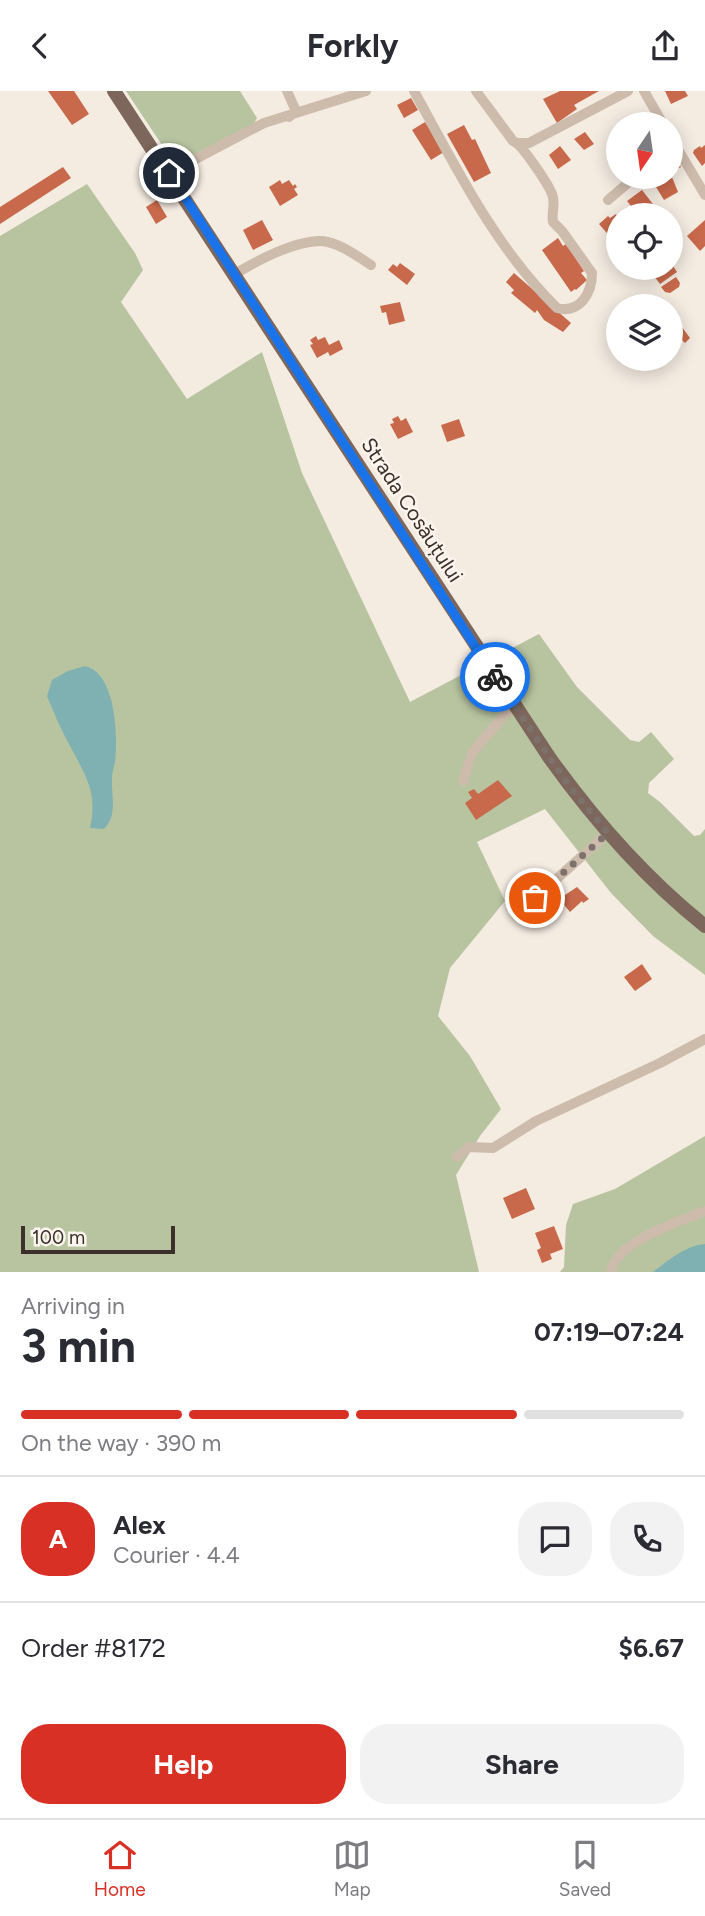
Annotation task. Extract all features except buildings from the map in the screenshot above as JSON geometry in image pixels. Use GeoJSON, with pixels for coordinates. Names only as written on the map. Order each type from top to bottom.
{"type":"FeatureCollection","features":[{"type":"Feature","properties":{"kind":"main road","name":"Strada Cosăuțului"},"geometry":{"type":"LineString","coordinates":[[114,91],[569,786],[608,833],[671,898],[705,926]]}},
{"type":"Feature","properties":{"kind":"street"},"geometry":{"type":"LineString","coordinates":[[287,91],[296,107],[296,111],[289,117]]}},
{"type":"Feature","properties":{"kind":"street"},"geometry":{"type":"LineString","coordinates":[[169,173],[264,123],[366,91]]}},
{"type":"Feature","properties":{"kind":"street"},"geometry":{"type":"LineString","coordinates":[[414,91],[503,245],[557,307],[573,308],[590,293],[592,273],[553,222],[552,194],[520,143]]}},
{"type":"Feature","properties":{"kind":"street"},"geometry":{"type":"LineString","coordinates":[[476,91],[513,141],[520,143],[529,143],[628,91]]}},
{"type":"Feature","properties":{"kind":"street"},"geometry":{"type":"LineString","coordinates":[[644,91],[656,112]]}},
{"type":"Feature","properties":{"kind":"street"},"geometry":{"type":"LineString","coordinates":[[683,160],[703,190]]}},
{"type":"Feature","properties":{"kind":"street"},"geometry":{"type":"LineString","coordinates":[[608,200],[621,189]]}},
{"type":"Feature","properties":{"kind":"street"},"geometry":{"type":"LineString","coordinates":[[235,274],[303,243],[324,241],[371,265]]}},
{"type":"Feature","properties":{"kind":"street"},"geometry":{"type":"LineString","coordinates":[[463,781],[472,753],[504,715],[515,707]]}},
{"type":"Feature","properties":{"kind":"street"},"geometry":{"type":"LineString","coordinates":[[516,915],[608,833]]}},
{"type":"Feature","properties":{"kind":"street"},"geometry":{"type":"LineString","coordinates":[[457,1157],[469,1147],[493,1147],[536,1121],[705,1039]]}},
{"type":"Feature","properties":{"kind":"street"},"geometry":{"type":"LineString","coordinates":[[611,1272],[612,1263],[628,1245],[705,1211]]}},
{"type":"Feature","properties":{"kind":"green space"},"geometry":{"type":"Polygon","coordinates":[[[126,91],[240,91],[257,118],[253,125],[193,155],[169,151],[162,145],[126,91]]]}},
{"type":"Feature","properties":{"kind":"green space"},"geometry":{"type":"Polygon","coordinates":[[[87,184],[135,253],[143,270],[121,302],[187,399],[262,352],[302,473],[410,702],[539,634],[577,687],[630,740],[639,742],[651,732],[674,759],[649,783],[648,793],[694,836],[700,835],[705,829],[705,975],[653,936],[611,893],[545,809],[477,842],[505,901],[450,968],[438,1016],[470,1056],[501,1109],[480,1136],[456,1175],[479,1272],[0,1272],[0,236],[87,184]]]}},
{"type":"Feature","properties":{"kind":"green space"},"geometry":{"type":"Polygon","coordinates":[[[705,1136],[705,1272],[560,1272],[564,1267],[566,1225],[573,1204],[615,1189],[705,1136]]]}},
{"type":"Feature","properties":{"kind":"water"},"geometry":{"type":"Polygon","coordinates":[[[85,666],[95,671],[103,680],[113,707],[115,722],[112,812],[104,829],[90,828],[92,805],[89,785],[47,696],[52,680],[85,666]]]}},
{"type":"Feature","properties":{"kind":"water"},"geometry":{"type":"Polygon","coordinates":[[[705,1244],[705,1272],[653,1272],[684,1251],[705,1244]]]}},
{"type":"Feature","properties":{"kind":"way so far"},"geometry":{"type":"LineString","coordinates":[[495,677],[569,786],[608,833],[535,898]]}},
{"type":"Feature","properties":{"kind":"route"},"geometry":{"type":"LineString","coordinates":[[169,173],[495,677]]}}]}
